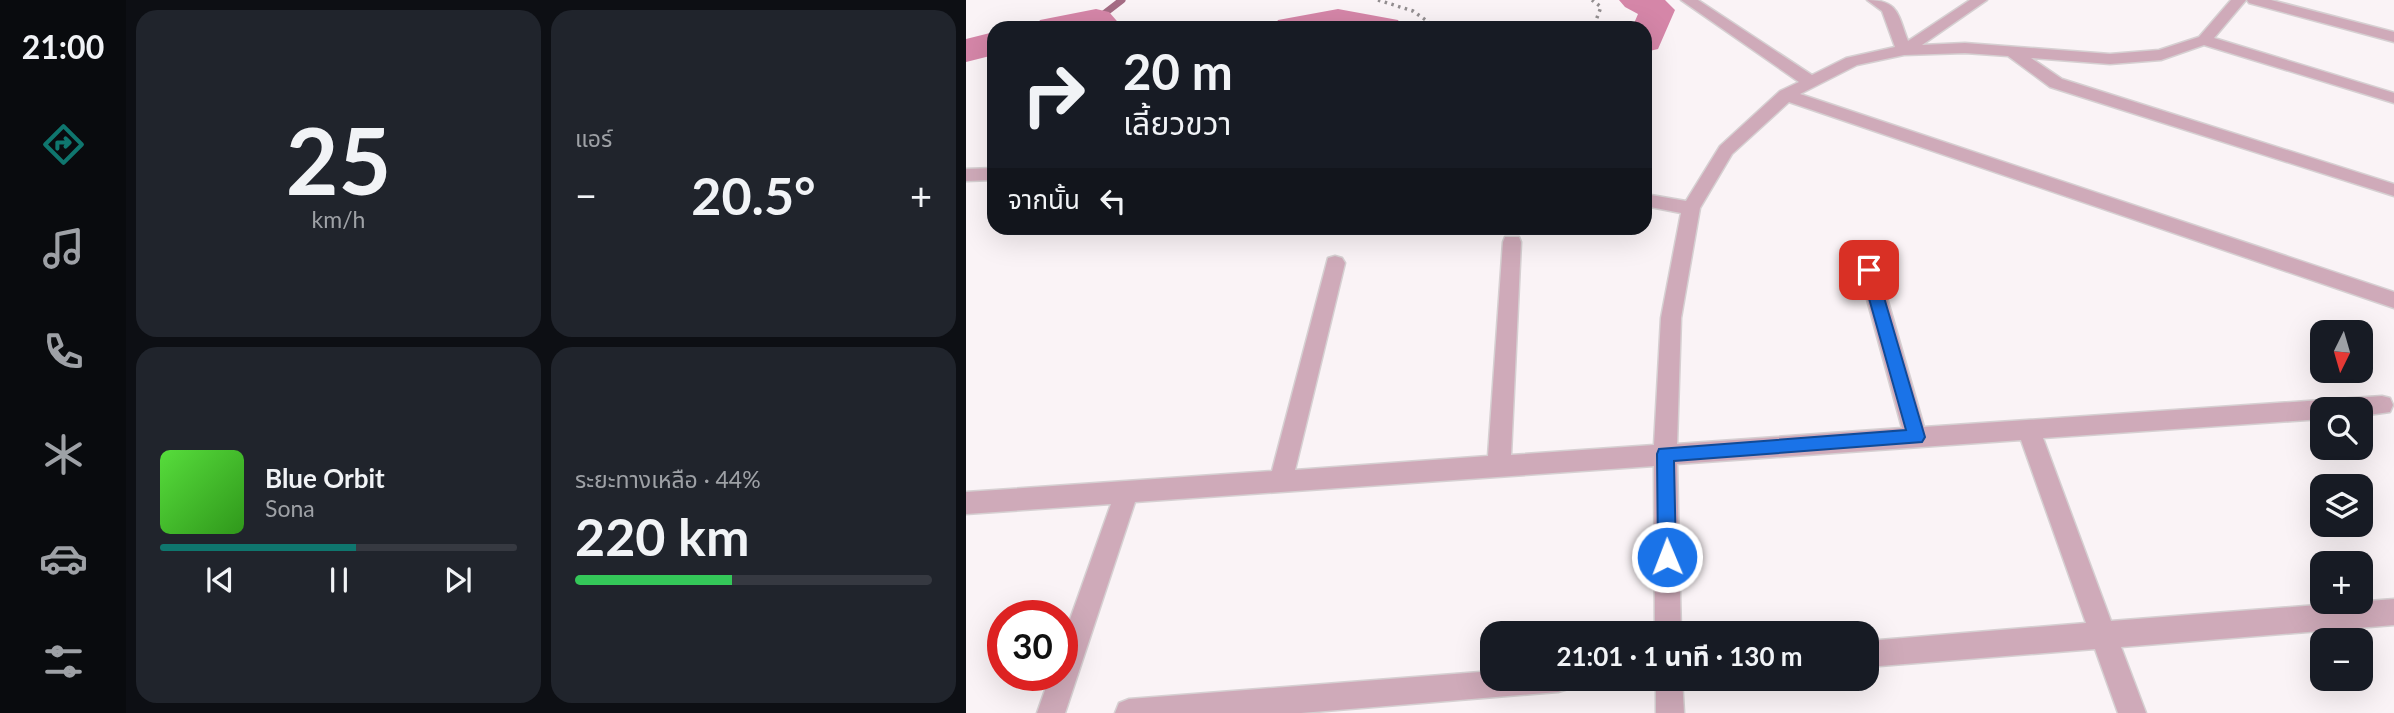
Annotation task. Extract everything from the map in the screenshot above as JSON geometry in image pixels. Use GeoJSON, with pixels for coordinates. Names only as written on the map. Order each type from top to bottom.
{"type":"FeatureCollection","features":[{"type":"Feature","properties":{"kind":"street"},"geometry":{"type":"LineString","coordinates":[[1688,0],[1811,82]]}},
{"type":"Feature","properties":{"kind":"street"},"geometry":{"type":"LineString","coordinates":[[1874,0],[1888,9],[1904,50]]}},
{"type":"Feature","properties":{"kind":"street"},"geometry":{"type":"LineString","coordinates":[[1904,50],[1980,0]]}},
{"type":"Feature","properties":{"kind":"street"},"geometry":{"type":"LineString","coordinates":[[1668,621],[1665,454],[1671,318],[1691,208],[1726,150],[1786,95],[1852,61],[1904,50],[1965,48],[2110,59],[2161,55],[2204,40],[2239,0]]}},
{"type":"Feature","properties":{"kind":"street"},"geometry":{"type":"LineString","coordinates":[[2254,0],[2394,37]]}},
{"type":"Feature","properties":{"kind":"street"},"geometry":{"type":"LineString","coordinates":[[2204,40],[2394,98]]}},
{"type":"Feature","properties":{"kind":"street"},"geometry":{"type":"LineString","coordinates":[[2012,51],[2056,83],[2394,190]]}},
{"type":"Feature","properties":{"kind":"street"},"geometry":{"type":"LineString","coordinates":[[1786,95],[2394,300]]}},
{"type":"Feature","properties":{"kind":"street"},"geometry":{"type":"LineString","coordinates":[[966,175],[987,174]]}},
{"type":"Feature","properties":{"kind":"street"},"geometry":{"type":"LineString","coordinates":[[1652,201],[1691,208]]}},
{"type":"Feature","properties":{"kind":"street"},"geometry":{"type":"LineString","coordinates":[[1499,466],[1513,243]]}},
{"type":"Feature","properties":{"kind":"street"},"geometry":{"type":"LineString","coordinates":[[1281,481],[1335,263]]}},
{"type":"Feature","properties":{"kind":"street"},"geometry":{"type":"LineString","coordinates":[[1869,270],[1916,437]]}},
{"type":"Feature","properties":{"kind":"street"},"geometry":{"type":"LineString","coordinates":[[966,503],[2382,405]]}},
{"type":"Feature","properties":{"kind":"street"},"geometry":{"type":"LineString","coordinates":[[2028,429],[2132,713]]}},
{"type":"Feature","properties":{"kind":"street"},"geometry":{"type":"LineString","coordinates":[[1051,713],[1127,492]]}},
{"type":"Feature","properties":{"kind":"street"},"geometry":{"type":"LineString","coordinates":[[1879,653],[2394,612]]}},
{"type":"Feature","properties":{"kind":"street"},"geometry":{"type":"LineString","coordinates":[[1129,713],[1480,685]]}},
{"type":"Feature","properties":{"kind":"street"},"geometry":{"type":"LineString","coordinates":[[1669,691],[1670,713]]}},
{"type":"Feature","properties":{"kind":"path"},"geometry":{"type":"LineString","coordinates":[[1378,0],[1413,11],[1427,21]]}},
{"type":"Feature","properties":{"kind":"path"},"geometry":{"type":"LineString","coordinates":[[1592,0],[1601,7],[1596,21]]}},
{"type":"Feature","properties":{"kind":"waterway"},"geometry":{"type":"LineString","coordinates":[[1096,20],[1122,0]]}},
{"type":"Feature","properties":{"kind":"waterway"},"geometry":{"type":"LineString","coordinates":[[1637,0],[1657,10],[1652,23]]}},
{"type":"Feature","properties":{"kind":"waterway"},"geometry":{"type":"LineString","coordinates":[[1091,21],[1097,21]]}},
{"type":"Feature","properties":{"kind":"waterway"},"geometry":{"type":"LineString","coordinates":[[1332,21],[1344,21]]}},
{"type":"Feature","properties":{"kind":"waterway"},"geometry":{"type":"LineString","coordinates":[[966,51],[987,45]]}},
{"type":"Feature","properties":{"kind":"route"},"geometry":{"type":"LineString","coordinates":[[1667,557],[1665,454],[1916,437],[1869,270]]}}]}
